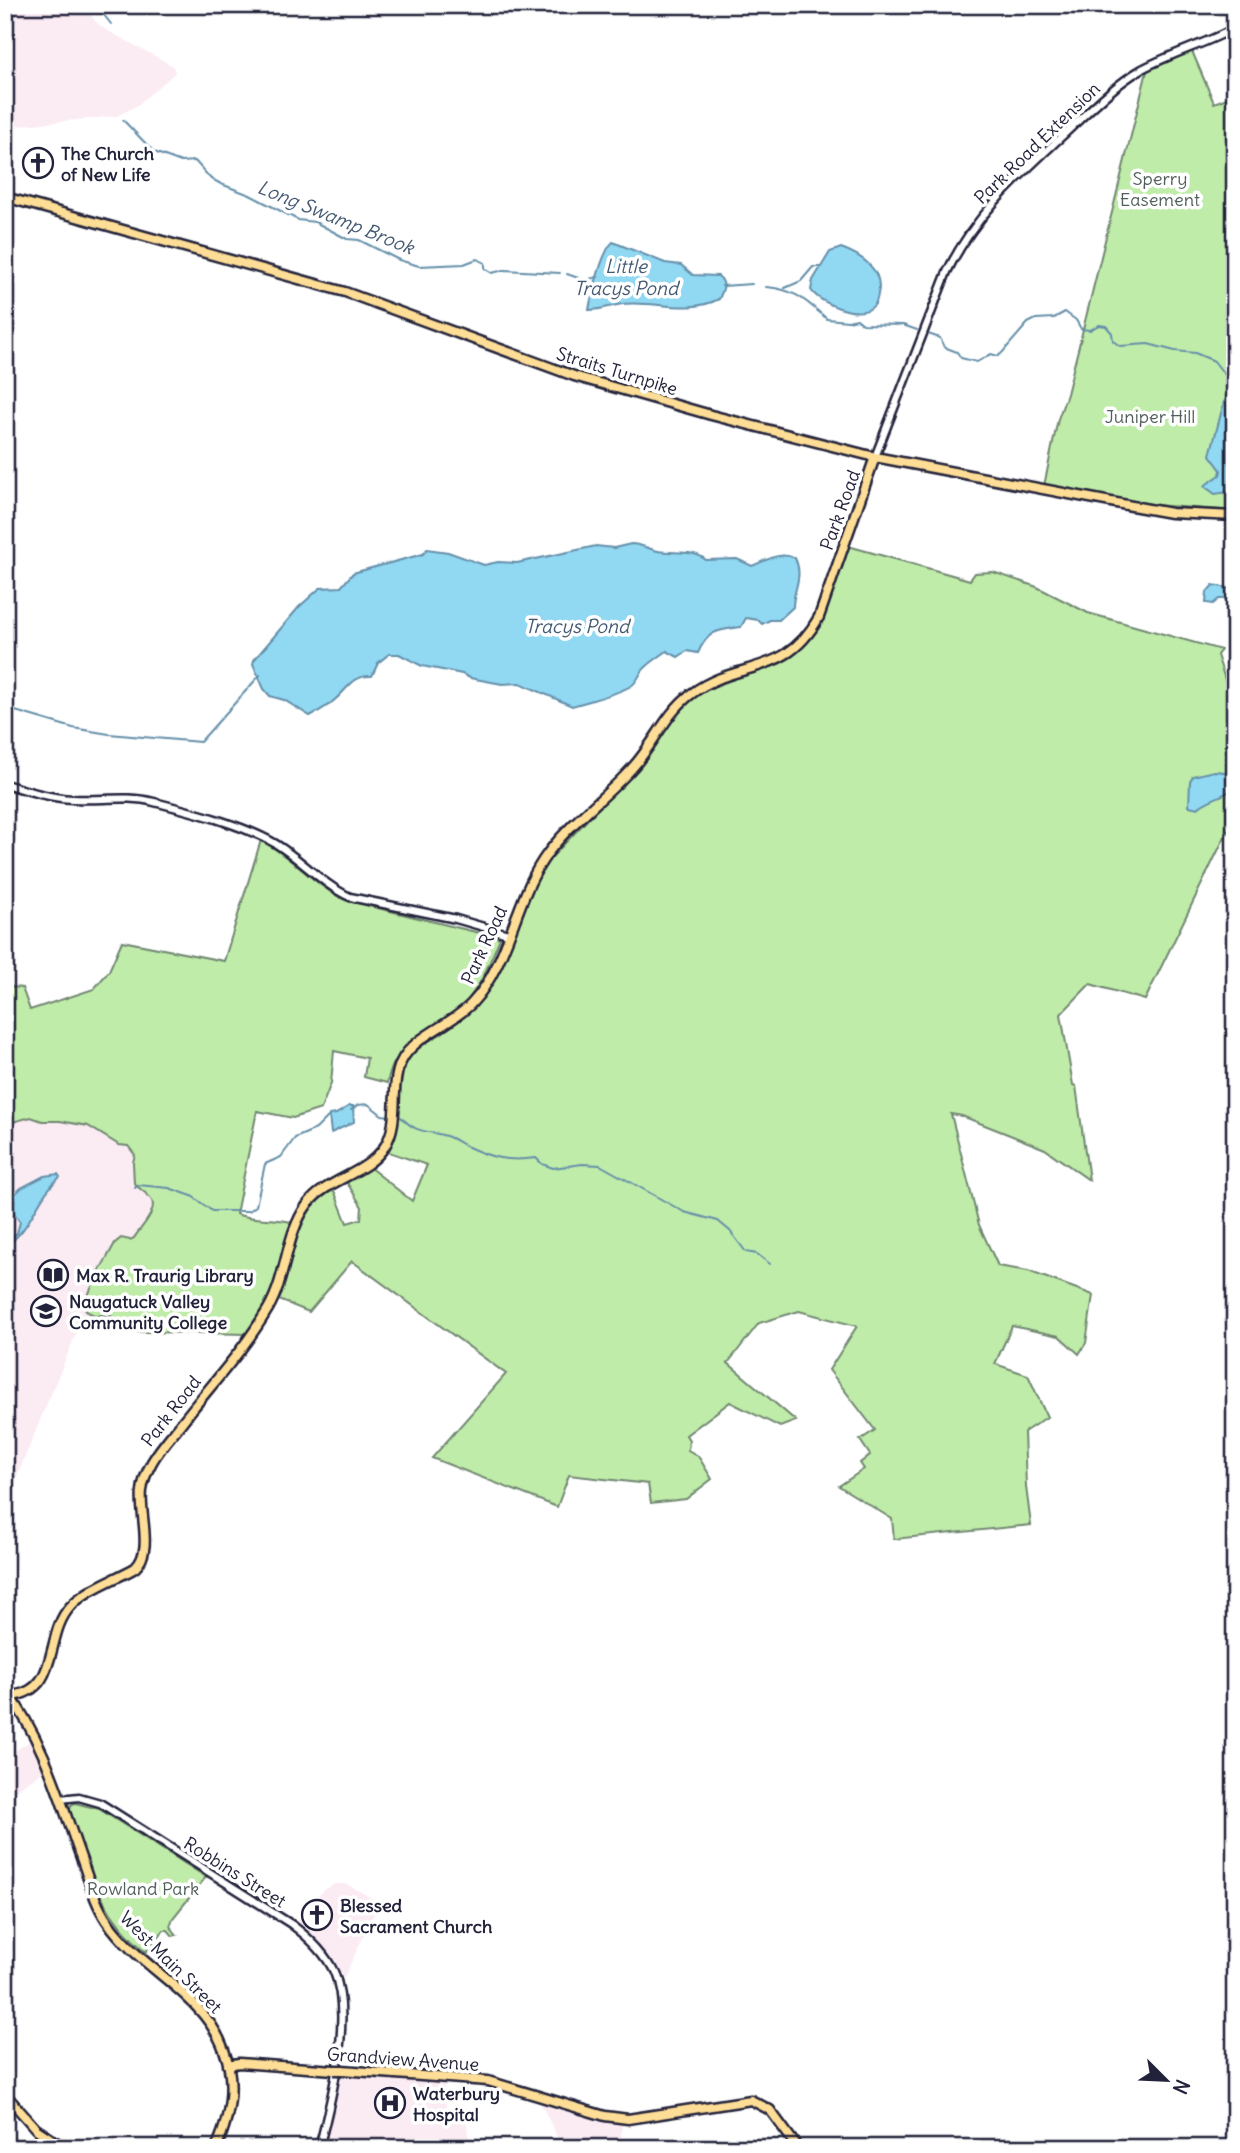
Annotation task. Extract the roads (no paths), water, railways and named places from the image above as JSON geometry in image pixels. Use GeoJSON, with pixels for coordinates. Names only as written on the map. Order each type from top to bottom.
{"type":"FeatureCollection","features":[{"type":"Feature","properties":{"kind":"main road","name":"Straits Turnpike"},"geometry":{"type":"LineString","coordinates":[[5,197],[345,292],[574,376],[711,415],[875,457],[1171,513],[1235,516]]}},
{"type":"Feature","properties":{"kind":"main road","name":"Park Road"},"geometry":{"type":"LineString","coordinates":[[7,1693],[23,1694],[41,1680],[49,1666],[58,1626],[70,1606],[135,1568],[142,1560],[143,1482],[155,1457],[248,1339],[270,1306],[304,1209],[321,1191],[367,1165],[384,1146],[394,1122],[398,1072],[403,1058],[413,1045],[455,1019],[475,1000],[491,976],[530,882],[544,859],[634,766],[682,701],[713,681],[784,656],[804,639],[819,617],[875,457]]}},
{"type":"Feature","properties":{"kind":"main road","name":"West Main Street"},"geometry":{"type":"LineString","coordinates":[[7,1693],[36,1738],[93,1893],[106,1920],[125,1942],[202,2011],[220,2039],[228,2065],[229,2106],[216,2148]]}},
{"type":"Feature","properties":{"kind":"main road","name":"Grandview Avenue"},"geometry":{"type":"LineString","coordinates":[[228,2065],[239,2063],[488,2081],[612,2118],[628,2119],[751,2099],[770,2110],[798,2148]]}},
{"type":"Feature","properties":{"kind":"main road"},"geometry":{"type":"LineString","coordinates":[[5,2094],[34,2127],[65,2148]]}},
{"type":"Feature","properties":{"kind":"street","name":"Park Road Extension"},"geometry":{"type":"LineString","coordinates":[[875,457],[947,272],[962,244],[984,213],[1012,183],[1122,83],[1155,63],[1235,28]]}},
{"type":"Feature","properties":{"kind":"street"},"geometry":{"type":"LineString","coordinates":[[5,784],[55,798],[134,798],[153,801],[257,835],[276,844],[338,892],[350,897],[456,919],[509,934]]}},
{"type":"Feature","properties":{"kind":"street","name":"Robbins Street"},"geometry":{"type":"LineString","coordinates":[[60,1799],[79,1797],[100,1803],[291,1924],[326,1958],[339,1988],[340,2023],[335,2078],[319,2148]]}},
{"type":"Feature","properties":{"kind":"water","name":"Little Tracys Pond"},"geometry":{"type":"Polygon","coordinates":[[[613,242],[665,263],[681,265],[693,275],[718,276],[723,284],[719,299],[695,306],[634,303],[589,310],[602,263],[613,242]]]}},
{"type":"Feature","properties":{"kind":"water"},"geometry":{"type":"Polygon","coordinates":[[[841,248],[863,259],[878,278],[877,300],[865,311],[839,308],[822,300],[811,290],[813,280],[830,252],[841,248]]]}},
{"type":"Feature","properties":{"kind":"water"},"geometry":{"type":"Polygon","coordinates":[[[1235,389],[1235,491],[1215,494],[1204,486],[1220,475],[1221,470],[1210,455],[1224,402],[1235,389]]]}},
{"type":"Feature","properties":{"kind":"water","name":"Tracys Pond"},"geometry":{"type":"Polygon","coordinates":[[[631,544],[658,551],[696,554],[706,560],[737,559],[752,566],[784,555],[795,558],[798,577],[793,607],[779,620],[762,624],[758,620],[746,618],[741,627],[715,632],[698,653],[687,651],[678,657],[667,651],[645,668],[631,686],[572,706],[520,683],[502,684],[470,678],[422,666],[399,654],[389,654],[378,663],[372,676],[357,679],[333,702],[310,716],[284,700],[270,696],[253,664],[299,607],[320,588],[341,587],[353,573],[423,554],[427,549],[448,552],[484,565],[498,562],[517,563],[596,546],[614,548],[631,544]]]}},
{"type":"Feature","properties":{"kind":"water"},"geometry":{"type":"Polygon","coordinates":[[[1213,585],[1233,589],[1230,599],[1219,599],[1213,604],[1206,603],[1207,592],[1213,585]]]}},
{"type":"Feature","properties":{"kind":"water"},"geometry":{"type":"Polygon","coordinates":[[[1214,771],[1235,773],[1235,787],[1198,808],[1189,806],[1190,781],[1193,776],[1214,771]]]}},
{"type":"Feature","properties":{"kind":"water"},"geometry":{"type":"Polygon","coordinates":[[[353,1106],[354,1122],[331,1133],[329,1115],[353,1106]]]}},
{"type":"Feature","properties":{"kind":"water"},"geometry":{"type":"Polygon","coordinates":[[[58,1174],[60,1177],[46,1193],[23,1229],[8,1244],[6,1240],[17,1233],[20,1222],[10,1207],[10,1199],[21,1188],[44,1176],[58,1174]]]}},
{"type":"Feature","properties":{"kind":"waterway","name":"Long Swamp Brook"},"geometry":{"type":"LineString","coordinates":[[96,5],[111,24]]}},
{"type":"Feature","properties":{"kind":"waterway","name":"Long Swamp Brook"},"geometry":{"type":"LineString","coordinates":[[123,120],[154,152],[181,162],[195,161],[210,178],[221,184],[250,195],[298,220],[315,222],[347,239],[359,240],[399,260],[419,266],[464,264],[477,259],[485,263],[485,269],[492,273],[504,270],[560,273]]}},
{"type":"Feature","properties":{"kind":"waterway"},"geometry":{"type":"LineString","coordinates":[[785,288],[801,281],[813,267],[820,267]]}},
{"type":"Feature","properties":{"kind":"waterway","name":"Long Swamp Brook"},"geometry":{"type":"LineString","coordinates":[[567,274],[584,280],[598,277]]}},
{"type":"Feature","properties":{"kind":"waterway","name":"Long Swamp Brook"},"geometry":{"type":"LineString","coordinates":[[722,286],[752,284]]}},
{"type":"Feature","properties":{"kind":"waterway","name":"Long Swamp Brook"},"geometry":{"type":"LineString","coordinates":[[766,287],[793,293],[827,319],[857,319],[863,324],[903,325],[917,330]]}},
{"type":"Feature","properties":{"kind":"waterway","name":"Long Swamp Brook"},"geometry":{"type":"LineString","coordinates":[[928,334],[940,338],[944,347],[957,352],[961,358],[977,362],[991,354],[998,356],[1002,353],[1028,323],[1036,319],[1054,318],[1065,312],[1076,320],[1081,329],[1106,326],[1112,333],[1113,341],[1120,346],[1148,344],[1195,353],[1214,361],[1224,374],[1233,379]]}},
{"type":"Feature","properties":{"kind":"waterway"},"geometry":{"type":"LineString","coordinates":[[5,708],[73,728],[200,742],[260,675]]}},
{"type":"Feature","properties":{"kind":"waterway"},"geometry":{"type":"LineString","coordinates":[[351,1110],[358,1105],[368,1104],[382,1115],[389,1116]]}},
{"type":"Feature","properties":{"kind":"waterway"},"geometry":{"type":"LineString","coordinates":[[135,1188],[138,1185],[169,1188],[192,1196],[212,1211],[249,1211],[256,1206],[265,1164],[281,1157],[295,1138],[316,1129],[328,1117]]}},
{"type":"Feature","properties":{"kind":"waterway"},"geometry":{"type":"LineString","coordinates":[[401,1117],[417,1129],[449,1137],[492,1156],[516,1160],[536,1158],[542,1164],[553,1168],[582,1164],[600,1165],[684,1212],[718,1221],[730,1231],[746,1252],[757,1254],[770,1264]]}},
{"type":"Feature","properties":{"kind":"place","name":"The Church of New Life"},"geometry":{"type":"Point","coordinates":[38,163]}},
{"type":"Feature","properties":{"kind":"place","name":"Max R. Traurig Library"},"geometry":{"type":"Point","coordinates":[53,1275]}},
{"type":"Feature","properties":{"kind":"place","name":"Naugatuck Valley Community College"},"geometry":{"type":"Point","coordinates":[46,1311]}},
{"type":"Feature","properties":{"kind":"place","name":"Blessed Sacrament Church"},"geometry":{"type":"Point","coordinates":[317,1915]}},
{"type":"Feature","properties":{"kind":"place","name":"Waterbury Hospital"},"geometry":{"type":"Point","coordinates":[390,2103]}},
{"type":"Feature","properties":{"kind":"park label","name":"Sperry Easement"},"geometry":{"type":"Point","coordinates":[1160,188]}},
{"type":"Feature","properties":{"kind":"park label","name":"Juniper Hill"},"geometry":{"type":"Point","coordinates":[1150,416]}},
{"type":"Feature","properties":{"kind":"park label","name":"Rowland Park"},"geometry":{"type":"Point","coordinates":[143,1888]}}]}
